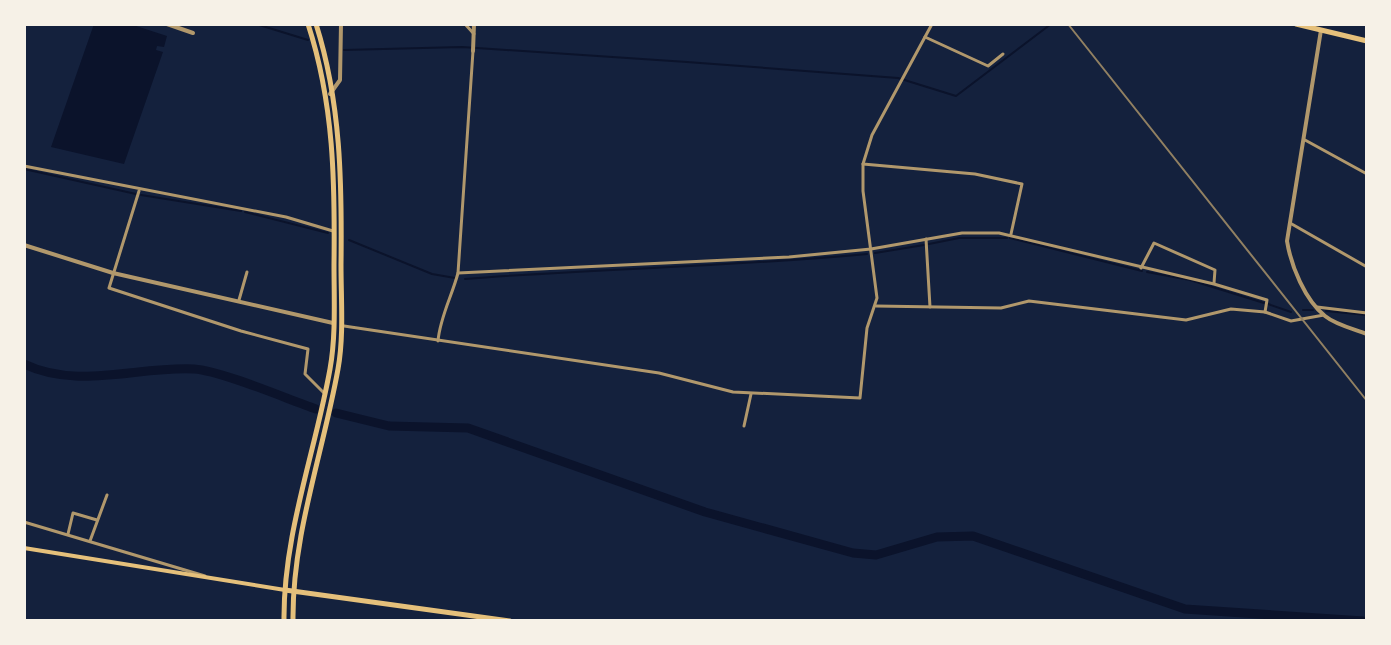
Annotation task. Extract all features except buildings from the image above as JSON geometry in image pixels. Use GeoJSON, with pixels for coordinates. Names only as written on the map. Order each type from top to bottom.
{"type":"FeatureCollection","features":[{"type":"Feature","properties":{"kind":"main road"},"geometry":{"type":"LineString","coordinates":[[284,621],[285,590],[330,368],[333,323],[335,231],[327,95],[308,24]]}},
{"type":"Feature","properties":{"kind":"main road"},"geometry":{"type":"LineString","coordinates":[[293,621],[294,591],[310,489],[338,368],[341,325],[341,198],[334,91],[316,24]]}},
{"type":"Feature","properties":{"kind":"main road"},"geometry":{"type":"LineString","coordinates":[[1296,24],[1321,27],[1367,41]]}},
{"type":"Feature","properties":{"kind":"main road"},"geometry":{"type":"LineString","coordinates":[[24,548],[212,580],[510,621]]}},
{"type":"Feature","properties":{"kind":"street"},"geometry":{"type":"LineString","coordinates":[[167,24],[193,33]]}},
{"type":"Feature","properties":{"kind":"street"},"geometry":{"type":"LineString","coordinates":[[327,95],[334,91],[340,80],[341,24]]}},
{"type":"Feature","properties":{"kind":"street"},"geometry":{"type":"LineString","coordinates":[[465,24],[474,34]]}},
{"type":"Feature","properties":{"kind":"street"},"geometry":{"type":"LineString","coordinates":[[438,341],[440,323],[451,301],[458,273],[474,24]]}},
{"type":"Feature","properties":{"kind":"street"},"geometry":{"type":"LineString","coordinates":[[24,245],[113,273],[341,325],[659,373],[751,394],[860,398],[867,328],[876,306],[863,191],[863,164],[872,135],[932,24]]}},
{"type":"Feature","properties":{"kind":"street"},"geometry":{"type":"LineString","coordinates":[[1321,27],[1305,140],[1288,222],[1291,259],[1320,311],[1367,334]]}},
{"type":"Feature","properties":{"kind":"street"},"geometry":{"type":"LineString","coordinates":[[925,37],[988,66],[1003,54]]}},
{"type":"Feature","properties":{"kind":"street"},"geometry":{"type":"LineString","coordinates":[[1305,140],[1367,174]]}},
{"type":"Feature","properties":{"kind":"street"},"geometry":{"type":"LineString","coordinates":[[863,164],[975,174],[1022,184],[1011,234]]}},
{"type":"Feature","properties":{"kind":"street"},"geometry":{"type":"LineString","coordinates":[[24,166],[139,191],[286,217],[335,231]]}},
{"type":"Feature","properties":{"kind":"street"},"geometry":{"type":"LineString","coordinates":[[139,191],[109,288],[241,331],[308,349],[305,374],[324,393]]}},
{"type":"Feature","properties":{"kind":"street"},"geometry":{"type":"LineString","coordinates":[[1288,222],[1367,267]]}},
{"type":"Feature","properties":{"kind":"street"},"geometry":{"type":"LineString","coordinates":[[458,273],[789,257],[871,249],[962,233],[1011,234],[1267,300],[1265,312]]}},
{"type":"Feature","properties":{"kind":"street"},"geometry":{"type":"LineString","coordinates":[[926,239],[930,308]]}},
{"type":"Feature","properties":{"kind":"street"},"geometry":{"type":"LineString","coordinates":[[1141,268],[1154,243],[1215,270],[1214,284]]}},
{"type":"Feature","properties":{"kind":"street"},"geometry":{"type":"LineString","coordinates":[[239,300],[247,272]]}},
{"type":"Feature","properties":{"kind":"street"},"geometry":{"type":"LineString","coordinates":[[876,306],[1001,308],[1029,301],[1186,320],[1231,309],[1265,312],[1300,322],[1320,311],[1367,313]]}},
{"type":"Feature","properties":{"kind":"street"},"geometry":{"type":"LineString","coordinates":[[744,426],[751,394]]}},
{"type":"Feature","properties":{"kind":"street"},"geometry":{"type":"LineString","coordinates":[[90,541],[107,495]]}},
{"type":"Feature","properties":{"kind":"street"},"geometry":{"type":"LineString","coordinates":[[68,534],[73,513],[97,520]]}},
{"type":"Feature","properties":{"kind":"street"},"geometry":{"type":"LineString","coordinates":[[24,522],[212,580]]}},
{"type":"Feature","properties":{"kind":"water"},"geometry":{"type":"Polygon","coordinates":[[[94,24],[130,24],[167,36],[164,47],[157,46],[156,50],[163,52],[124,164],[51,147],[94,24]]]}},
{"type":"Feature","properties":{"kind":"waterway"},"geometry":{"type":"LineString","coordinates":[[256,24],[308,40]]}},
{"type":"Feature","properties":{"kind":"waterway"},"geometry":{"type":"LineString","coordinates":[[344,50],[462,47],[687,62],[898,78],[956,96],[1051,24]]}},
{"type":"Feature","properties":{"kind":"waterway"},"geometry":{"type":"LineString","coordinates":[[24,169],[136,194]]}},
{"type":"Feature","properties":{"kind":"waterway"},"geometry":{"type":"LineString","coordinates":[[141,195],[241,211]]}},
{"type":"Feature","properties":{"kind":"waterway"},"geometry":{"type":"LineString","coordinates":[[245,212],[328,233]]}},
{"type":"Feature","properties":{"kind":"waterway"},"geometry":{"type":"LineString","coordinates":[[929,244],[959,238],[1007,238]]}},
{"type":"Feature","properties":{"kind":"waterway"},"geometry":{"type":"LineString","coordinates":[[1010,238],[1142,271]]}},
{"type":"Feature","properties":{"kind":"waterway"},"geometry":{"type":"LineString","coordinates":[[349,240],[432,274],[455,278]]}},
{"type":"Feature","properties":{"kind":"waterway"},"geometry":{"type":"LineString","coordinates":[[875,253],[924,245]]}},
{"type":"Feature","properties":{"kind":"waterway"},"geometry":{"type":"LineString","coordinates":[[465,279],[867,254]]}},
{"type":"Feature","properties":{"kind":"waterway"},"geometry":{"type":"LineString","coordinates":[[1147,272],[1190,280],[1264,303]]}},
{"type":"Feature","properties":{"kind":"waterway"},"geometry":{"type":"LineString","coordinates":[[1268,304],[1291,312]]}},
{"type":"Feature","properties":{"kind":"waterway"},"geometry":{"type":"LineString","coordinates":[[1303,310],[1313,310]]}},
{"type":"Feature","properties":{"kind":"waterway"},"geometry":{"type":"LineString","coordinates":[[1326,311],[1367,315]]}},
{"type":"Feature","properties":{"kind":"waterway"},"geometry":{"type":"LineString","coordinates":[[24,364],[45,372],[87,376],[194,369],[237,380],[316,409]]}},
{"type":"Feature","properties":{"kind":"waterway"},"geometry":{"type":"LineString","coordinates":[[336,413],[389,426],[468,428],[705,512],[853,553],[876,555],[937,537],[973,536],[1185,609],[1363,621]]}},
{"type":"Feature","properties":{"kind":"railway"},"geometry":{"type":"LineString","coordinates":[[1068,24],[1367,401]]}}]}
